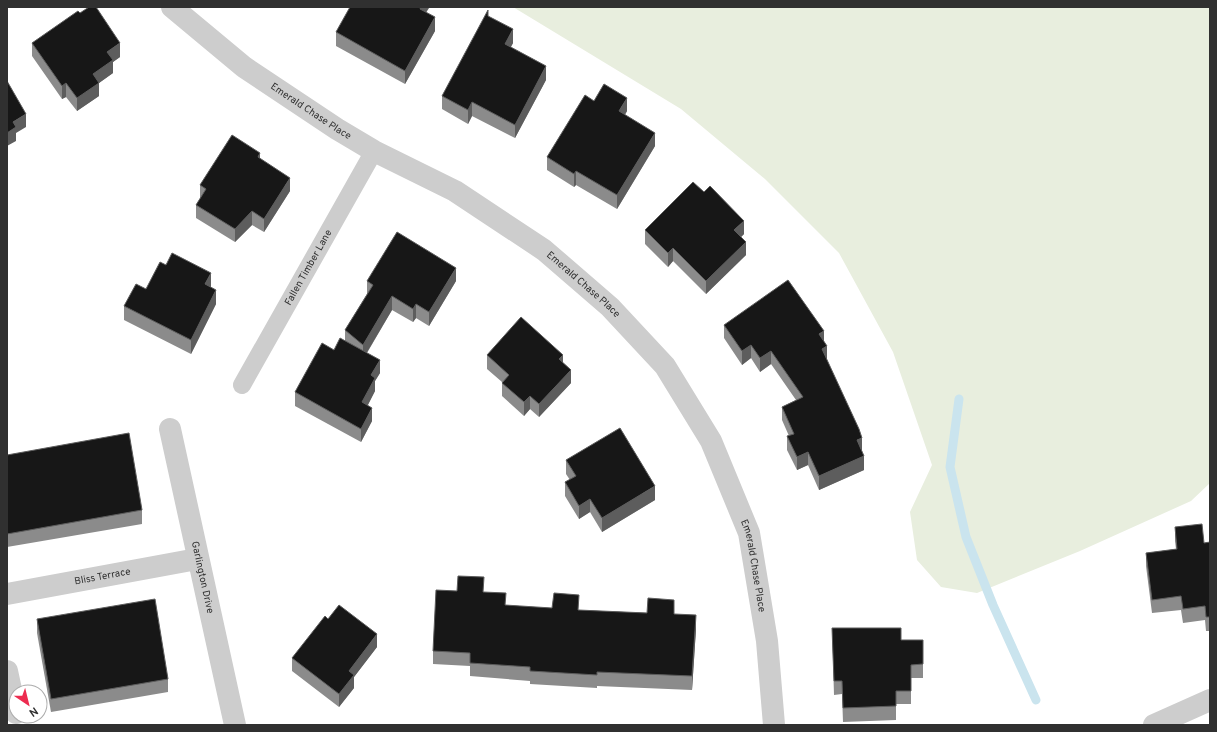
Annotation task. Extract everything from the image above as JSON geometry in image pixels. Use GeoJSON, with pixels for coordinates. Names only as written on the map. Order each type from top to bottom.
{"type":"FeatureCollection","features":[{"type":"Feature","properties":{"kind":"street","name":"Emerald Chase Place"},"geometry":{"type":"LineString","coordinates":[[172,7],[244,67],[374,151],[455,191],[544,250],[610,307],[665,366],[712,441],[748,532],[767,641],[774,725]]}},
{"type":"Feature","properties":{"kind":"street","name":"Garlington Drive"},"geometry":{"type":"LineString","coordinates":[[170,429],[234,725]]}},
{"type":"Feature","properties":{"kind":"street","name":"Bliss Terrace"},"geometry":{"type":"LineString","coordinates":[[7,594],[197,559]]}},
{"type":"Feature","properties":{"kind":"street"},"geometry":{"type":"LineString","coordinates":[[7,671],[10,684]]}},
{"type":"Feature","properties":{"kind":"street"},"geometry":{"type":"LineString","coordinates":[[1154,725],[1210,700]]}},
{"type":"Feature","properties":{"kind":"lane","name":"Fallen Timber Lane"},"geometry":{"type":"LineString","coordinates":[[242,385],[374,151]]}},
{"type":"Feature","properties":{"kind":"green space"},"geometry":{"type":"Polygon","coordinates":[[[513,7],[1210,7],[1210,483],[1191,501],[1080,551],[977,593],[941,587],[917,560],[910,512],[932,465],[893,352],[839,253],[765,179],[681,109],[513,7]]]}},
{"type":"Feature","properties":{"kind":"building"},"geometry":{"type":"Polygon","coordinates":[[[89,7],[96,7],[120,43],[107,52],[113,60],[93,74],[99,83],[77,98],[66,83],[62,86],[32,43],[78,11],[80,13],[89,7]]]}},
{"type":"Feature","properties":{"kind":"building"},"geometry":{"type":"Polygon","coordinates":[[[350,7],[421,7],[420,9],[435,17],[405,71],[336,32],[350,7]]]}},
{"type":"Feature","properties":{"kind":"building"},"geometry":{"type":"Polygon","coordinates":[[[488,10],[488,16],[513,29],[505,44],[546,66],[515,125],[472,102],[468,110],[442,96],[488,10]]]}},
{"type":"Feature","properties":{"kind":"building"},"geometry":{"type":"Polygon","coordinates":[[[7,81],[26,114],[13,122],[16,127],[7,133],[7,81]]]}},
{"type":"Feature","properties":{"kind":"building"},"geometry":{"type":"Polygon","coordinates":[[[604,84],[627,98],[619,111],[655,133],[617,195],[576,171],[574,174],[547,157],[585,95],[594,101],[604,84]]]}},
{"type":"Feature","properties":{"kind":"building"},"geometry":{"type":"Polygon","coordinates":[[[232,135],[260,153],[258,157],[290,178],[264,219],[252,211],[235,229],[196,205],[206,189],[200,185],[232,135]]]}},
{"type":"Feature","properties":{"kind":"building"},"geometry":{"type":"Polygon","coordinates":[[[693,182],[704,192],[710,186],[744,221],[734,230],[746,242],[706,281],[673,248],[668,253],[645,230],[693,182]]]}},
{"type":"Feature","properties":{"kind":"building"},"geometry":{"type":"Polygon","coordinates":[[[397,232],[456,268],[429,312],[416,304],[413,309],[392,296],[363,345],[345,330],[373,285],[367,281],[397,232]]]}},
{"type":"Feature","properties":{"kind":"building"},"geometry":{"type":"Polygon","coordinates":[[[172,253],[211,273],[205,284],[216,290],[191,340],[124,306],[136,284],[146,289],[160,262],[166,265],[172,253]]]}},
{"type":"Feature","properties":{"kind":"building"},"geometry":{"type":"Polygon","coordinates":[[[788,280],[824,331],[819,334],[827,346],[822,349],[862,438],[857,440],[864,456],[819,476],[808,452],[797,457],[787,436],[794,434],[782,407],[803,397],[771,351],[760,358],[751,345],[742,351],[724,325],[788,280]]]}},
{"type":"Feature","properties":{"kind":"building"},"geometry":{"type":"Polygon","coordinates":[[[521,317],[563,355],[559,359],[571,370],[539,404],[530,396],[524,402],[502,383],[509,375],[487,355],[521,317]]]}},
{"type":"Feature","properties":{"kind":"building"},"geometry":{"type":"Polygon","coordinates":[[[340,338],[380,360],[371,375],[375,378],[362,402],[372,408],[361,429],[295,392],[322,343],[334,350],[340,338]]]}},
{"type":"Feature","properties":{"kind":"building"},"geometry":{"type":"Polygon","coordinates":[[[620,428],[655,486],[602,518],[590,499],[579,506],[565,482],[576,476],[566,460],[620,428]]]}},
{"type":"Feature","properties":{"kind":"building"},"geometry":{"type":"Polygon","coordinates":[[[129,433],[142,510],[7,534],[7,455],[129,433]]]}},
{"type":"Feature","properties":{"kind":"building"},"geometry":{"type":"Polygon","coordinates":[[[1202,524],[1204,543],[1210,542],[1210,617],[1206,617],[1205,606],[1183,609],[1181,596],[1152,600],[1146,553],[1177,549],[1175,527],[1202,524]]]}},
{"type":"Feature","properties":{"kind":"building"},"geometry":{"type":"Polygon","coordinates":[[[458,576],[484,577],[483,592],[506,593],[505,605],[552,608],[554,593],[579,595],[578,610],[647,613],[648,598],[674,600],[674,614],[696,615],[692,676],[597,672],[597,675],[530,671],[530,667],[470,663],[470,653],[433,651],[436,590],[457,591],[458,576]]]}},
{"type":"Feature","properties":{"kind":"building"},"geometry":{"type":"Polygon","coordinates":[[[155,599],[168,679],[51,699],[37,619],[155,599]]]}},
{"type":"Feature","properties":{"kind":"building"},"geometry":{"type":"Polygon","coordinates":[[[339,605],[377,634],[349,671],[354,675],[339,694],[292,658],[325,616],[328,619],[339,605]]]}},
{"type":"Feature","properties":{"kind":"building"},"geometry":{"type":"Polygon","coordinates":[[[832,628],[901,628],[901,640],[923,640],[923,664],[911,665],[911,691],[896,691],[896,706],[843,708],[842,681],[834,681],[832,628]]]}},
{"type":"Feature","properties":{"kind":"waterway"},"geometry":{"type":"LineString","coordinates":[[959,399],[950,467],[966,537],[993,605],[1036,700]]}}]}
